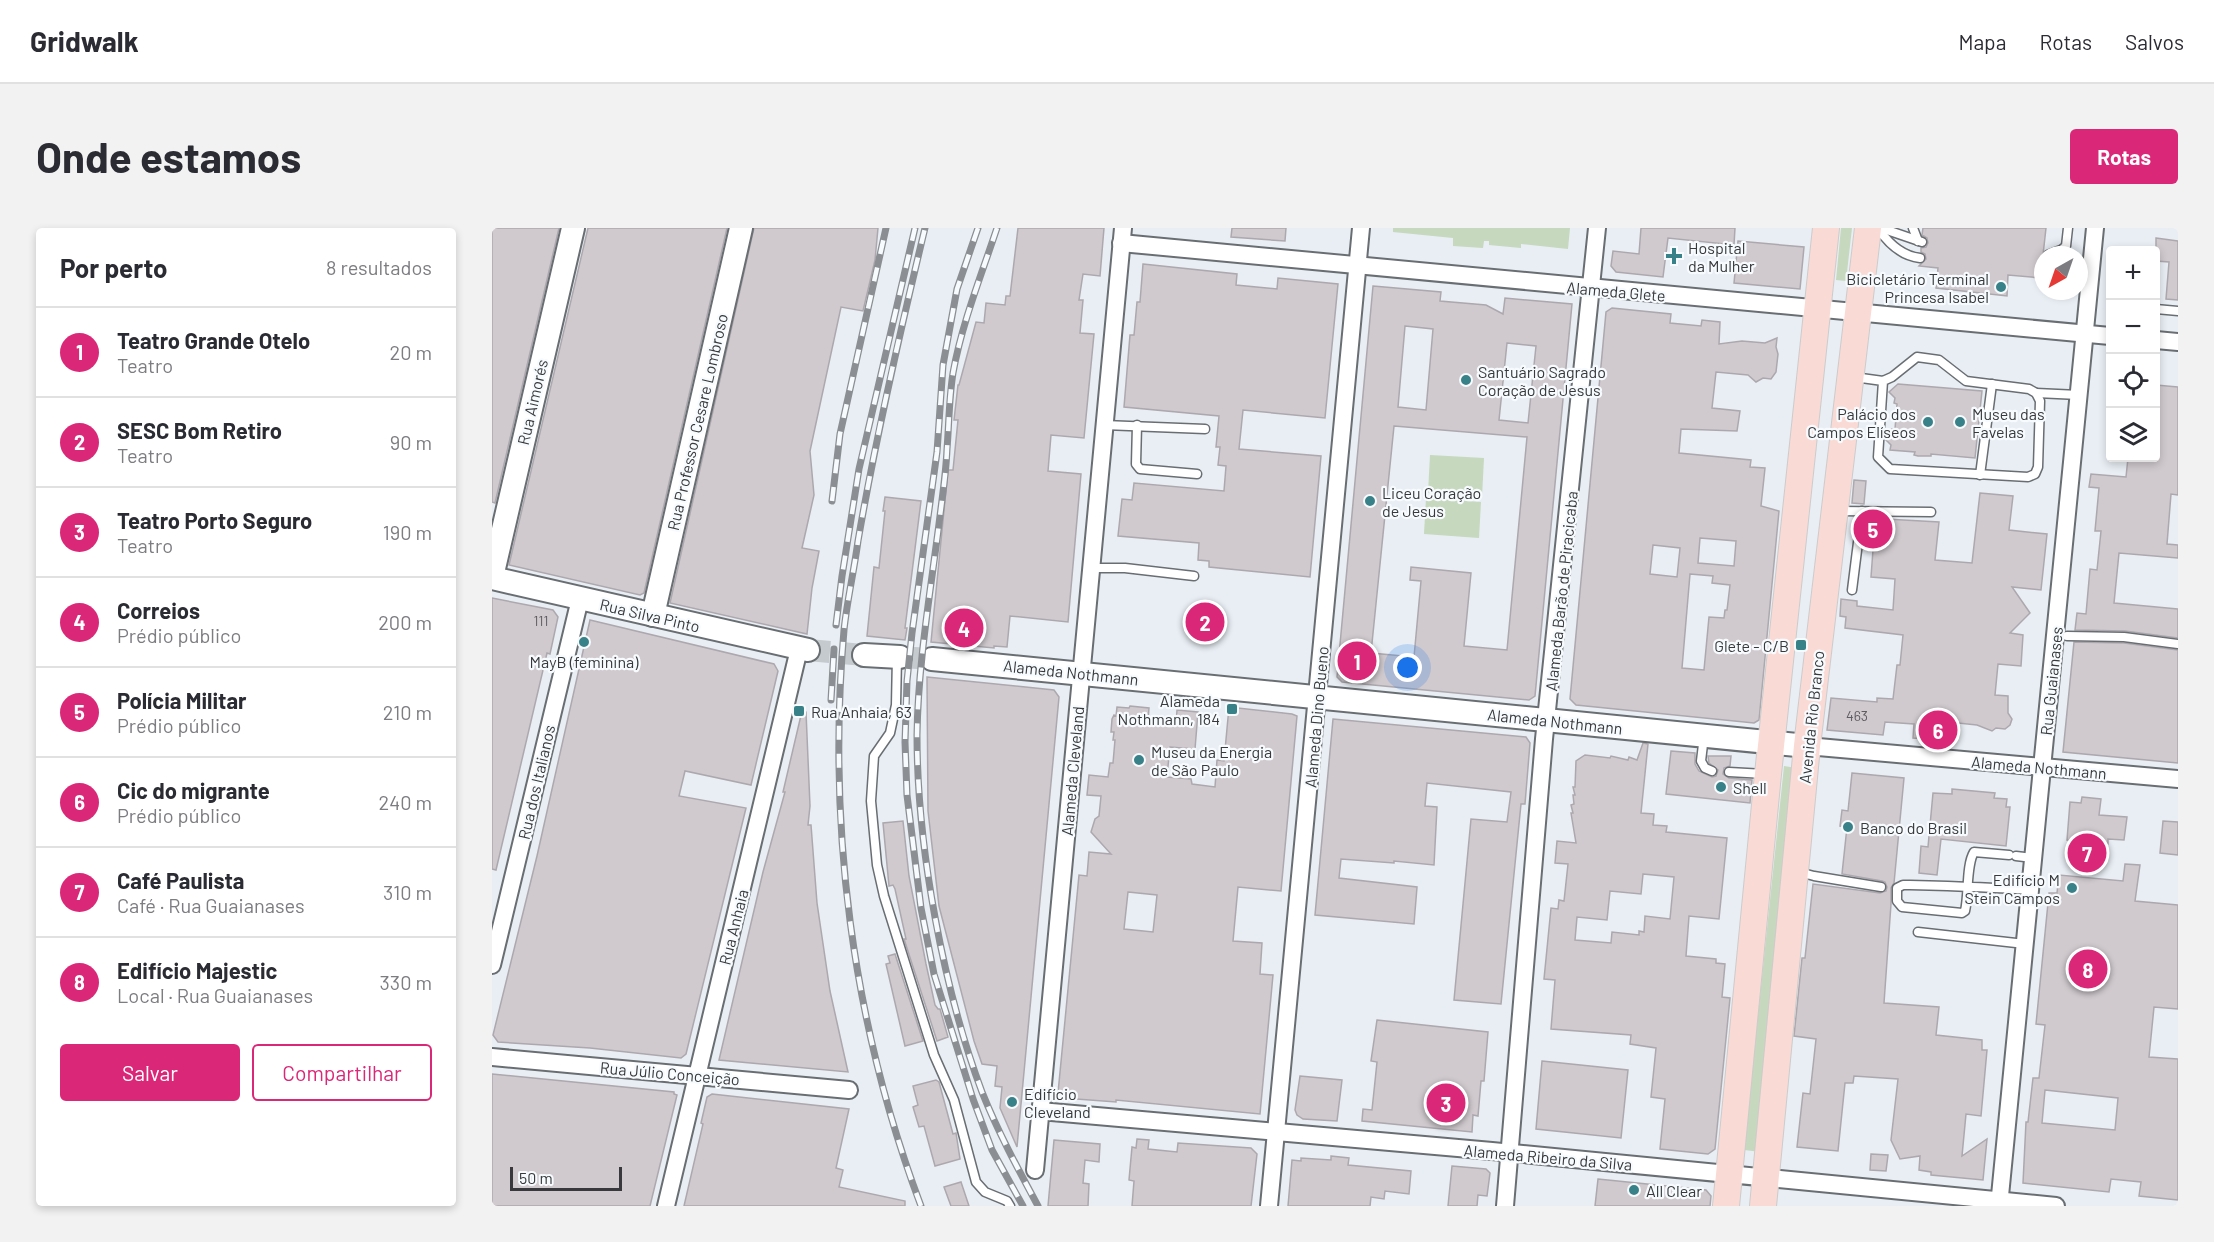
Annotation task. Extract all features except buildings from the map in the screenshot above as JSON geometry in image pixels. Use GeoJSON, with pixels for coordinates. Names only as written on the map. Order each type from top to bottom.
{"type":"FeatureCollection","features":[{"type":"Feature","properties":{"kind":"main road"},"geometry":{"type":"LineString","coordinates":[[1726,1206],[1771,743],[1826,228]]}},
{"type":"Feature","properties":{"kind":"main road","name":"Avenida Rio Branco"},"geometry":{"type":"LineString","coordinates":[[1763,1206],[1808,746],[1868,228]]}},
{"type":"Feature","properties":{"kind":"street","name":"Rua Aimorés"},"geometry":{"type":"LineString","coordinates":[[492,578],[573,228]]}},
{"type":"Feature","properties":{"kind":"street","name":"Rua Professor Cesare Lombroso"},"geometry":{"type":"LineString","coordinates":[[653,615],[741,228]]}},
{"type":"Feature","properties":{"kind":"street","name":"Alameda Dino Bueno"},"geometry":{"type":"LineString","coordinates":[[1269,1206],[1361,228]]}},
{"type":"Feature","properties":{"kind":"street","name":"Alameda Barão de Piracicaba"},"geometry":{"type":"LineString","coordinates":[[1505,1206],[1547,720],[1597,228]]}},
{"type":"Feature","properties":{"kind":"street","name":"Rua Guaianases"},"geometry":{"type":"LineString","coordinates":[[1999,1203],[2042,767],[2061,636],[2079,394],[2095,228]]}},
{"type":"Feature","properties":{"kind":"street","name":"Alameda Glete"},"geometry":{"type":"LineString","coordinates":[[1122,235],[1358,266],[2106,336]]}},
{"type":"Feature","properties":{"kind":"street","name":"Alameda Cleveland"},"geometry":{"type":"LineString","coordinates":[[1035,1170],[1122,235]]}},
{"type":"Feature","properties":{"kind":"street"},"geometry":{"type":"LineString","coordinates":[[2160,340],[2178,342]]}},
{"type":"Feature","properties":{"kind":"street","name":"Rua Silva Pinto"},"geometry":{"type":"LineString","coordinates":[[492,578],[804,649]]}},
{"type":"Feature","properties":{"kind":"street","name":"Rua dos Italianos"},"geometry":{"type":"LineString","coordinates":[[492,965],[580,599]]}},
{"type":"Feature","properties":{"kind":"street","name":"Rua Anhaia"},"geometry":{"type":"LineString","coordinates":[[666,1206],[804,649]]}},
{"type":"Feature","properties":{"kind":"street"},"geometry":{"type":"LineString","coordinates":[[864,655],[899,657]]}},
{"type":"Feature","properties":{"kind":"street","name":"Alameda Nothmann"},"geometry":{"type":"LineString","coordinates":[[932,659],[1771,743],[2178,779]]}},
{"type":"Feature","properties":{"kind":"street","name":"Rua Júlio Conceição"},"geometry":{"type":"LineString","coordinates":[[492,1057],[849,1090]]}},
{"type":"Feature","properties":{"kind":"street","name":"Alameda Ribeiro da Silva"},"geometry":{"type":"LineString","coordinates":[[1040,1111],[1729,1174],[1999,1203],[2056,1206]]}},
{"type":"Feature","properties":{"kind":"lane"},"geometry":{"type":"LineString","coordinates":[[1879,228],[1920,241],[1913,228]]}},
{"type":"Feature","properties":{"kind":"lane"},"geometry":{"type":"LineString","coordinates":[[1879,228],[1887,240],[1898,249],[1911,257],[1920,258]]}},
{"type":"Feature","properties":{"kind":"lane"},"geometry":{"type":"LineString","coordinates":[[2061,246],[2062,228]]}},
{"type":"Feature","properties":{"kind":"lane"},"geometry":{"type":"LineString","coordinates":[[2066,246],[2068,228]]}},
{"type":"Feature","properties":{"kind":"lane"},"geometry":{"type":"LineString","coordinates":[[2160,309],[2178,311]]}},
{"type":"Feature","properties":{"kind":"lane"},"geometry":{"type":"LineString","coordinates":[[1850,377],[1882,381],[1917,357],[1939,360],[1966,381],[2029,389],[2036,393],[2079,394]]}},
{"type":"Feature","properties":{"kind":"lane"},"geometry":{"type":"LineString","coordinates":[[1882,381],[1878,457],[1882,464],[1890,469],[2028,477],[2034,474],[2038,467],[2040,401],[2036,393]]}},
{"type":"Feature","properties":{"kind":"lane"},"geometry":{"type":"LineString","coordinates":[[1980,475],[1992,384]]}},
{"type":"Feature","properties":{"kind":"lane"},"geometry":{"type":"LineString","coordinates":[[1104,426],[1137,425],[1205,429]]}},
{"type":"Feature","properties":{"kind":"lane"},"geometry":{"type":"LineString","coordinates":[[1137,425],[1136,464],[1140,469],[1197,474]]}},
{"type":"Feature","properties":{"kind":"lane"},"geometry":{"type":"LineString","coordinates":[[1852,590],[1862,511]]}},
{"type":"Feature","properties":{"kind":"lane"},"geometry":{"type":"LineString","coordinates":[[1835,512],[1931,512]]}},
{"type":"Feature","properties":{"kind":"lane"},"geometry":{"type":"LineString","coordinates":[[1090,568],[1125,568],[1194,576]]}},
{"type":"Feature","properties":{"kind":"lane"},"geometry":{"type":"LineString","coordinates":[[2061,636],[2124,637],[2178,644]]}},
{"type":"Feature","properties":{"kind":"lane"},"geometry":{"type":"LineString","coordinates":[[899,657],[896,705],[890,733],[874,756],[871,801],[877,865],[884,896],[934,1055],[954,1100],[976,1182],[985,1192],[1007,1201],[1010,1206]]}},
{"type":"Feature","properties":{"kind":"lane"},"geometry":{"type":"LineString","coordinates":[[1704,736],[1701,761],[1705,768],[1712,771]]}},
{"type":"Feature","properties":{"kind":"lane"},"geometry":{"type":"LineString","coordinates":[[1729,772],[1768,774]]}},
{"type":"Feature","properties":{"kind":"lane"},"geometry":{"type":"LineString","coordinates":[[2030,890],[1969,887],[1902,885],[1897,888],[1897,901],[1902,907],[1962,913],[1967,903],[1969,887],[1971,855],[1974,852],[2033,858]]}},
{"type":"Feature","properties":{"kind":"lane"},"geometry":{"type":"LineString","coordinates":[[1796,871],[1881,887]]}},
{"type":"Feature","properties":{"kind":"lane"},"geometry":{"type":"LineString","coordinates":[[1918,933],[2025,944]]}},
{"type":"Feature","properties":{"kind":"green space"},"geometry":{"type":"Polygon","coordinates":[[[1393,228],[1570,228],[1568,249],[1521,244],[1521,248],[1489,245],[1489,241],[1484,241],[1483,248],[1453,246],[1453,238],[1393,232],[1393,228]]]}},
{"type":"Feature","properties":{"kind":"green space"},"geometry":{"type":"Polygon","coordinates":[[[1841,228],[1852,228],[1846,281],[1836,280],[1841,228]]]}},
{"type":"Feature","properties":{"kind":"green space"},"geometry":{"type":"Polygon","coordinates":[[[1430,455],[1484,458],[1482,497],[1428,493],[1430,455]]]}},
{"type":"Feature","properties":{"kind":"green space"},"geometry":{"type":"Polygon","coordinates":[[[1426,498],[1481,502],[1479,538],[1424,534],[1426,498]]]}},
{"type":"Feature","properties":{"kind":"green space"},"geometry":{"type":"Polygon","coordinates":[[[1784,766],[1796,768],[1761,1152],[1744,1150],[1784,766]]]}},
{"type":"Feature","properties":{"kind":"tunnel"},"geometry":{"type":"LineString","coordinates":[[808,650],[864,655]]}},
{"type":"Feature","properties":{"kind":"tunnel"},"geometry":{"type":"LineString","coordinates":[[900,657],[932,659]]}},
{"type":"Feature","properties":{"kind":"railway"},"geometry":{"type":"LineString","coordinates":[[832,501],[840,434],[886,228]]}},
{"type":"Feature","properties":{"kind":"railway"},"geometry":{"type":"LineString","coordinates":[[836,625],[859,469],[915,228]]}},
{"type":"Feature","properties":{"kind":"railway"},"geometry":{"type":"LineString","coordinates":[[921,1206],[897,1137],[877,1066],[862,995],[850,922],[839,777],[840,703],[847,608],[881,423],[925,228]]}},
{"type":"Feature","properties":{"kind":"railway"},"geometry":{"type":"LineString","coordinates":[[978,228],[957,289],[943,365],[937,452],[907,681],[905,742],[907,795],[921,908],[934,974],[973,1099],[992,1150],[1023,1206]]}},
{"type":"Feature","properties":{"kind":"railway"},"geometry":{"type":"LineString","coordinates":[[997,228],[967,318],[953,373],[945,477],[920,682],[917,735],[918,778],[927,870],[944,963],[955,1008],[988,1107],[1038,1206]]}},
{"type":"Feature","properties":{"kind":"railway"},"geometry":{"type":"LineString","coordinates":[[831,700],[834,649]]}},
{"type":"Feature","properties":{"kind":"place","name":"Hospital da Mulher"},"geometry":{"type":"Point","coordinates":[1674,256]}},
{"type":"Feature","properties":{"kind":"place","name":"Bicicletário Terminal Princesa Isabel"},"geometry":{"type":"Point","coordinates":[2001,287]}},
{"type":"Feature","properties":{"kind":"place","name":"Santuário Sagrado Coração de Jesus"},"geometry":{"type":"Point","coordinates":[1466,380]}},
{"type":"Feature","properties":{"kind":"place","name":"Palácio dos Campos Elíseos"},"geometry":{"type":"Point","coordinates":[1928,422]}},
{"type":"Feature","properties":{"kind":"place","name":"Museu das Favelas"},"geometry":{"type":"Point","coordinates":[1960,422]}},
{"type":"Feature","properties":{"kind":"place","name":"Liceu Coração de Jesus"},"geometry":{"type":"Point","coordinates":[1370,501]}},
{"type":"Feature","properties":{"kind":"place","name":"Polícia Militar"},"geometry":{"type":"Point","coordinates":[1873,529]}},
{"type":"Feature","properties":{"kind":"place","name":"SESC Bom Retiro"},"geometry":{"type":"Point","coordinates":[1205,622]}},
{"type":"Feature","properties":{"kind":"place","name":"Correios"},"geometry":{"type":"Point","coordinates":[964,628]}},
{"type":"Feature","properties":{"kind":"place","name":"MayB (feminina)"},"geometry":{"type":"Point","coordinates":[584,642]}},
{"type":"Feature","properties":{"kind":"place","name":"Glete - C/B"},"geometry":{"type":"Point","coordinates":[1801,645]}},
{"type":"Feature","properties":{"kind":"place","name":"Teatro Grande Otelo"},"geometry":{"type":"Point","coordinates":[1357,661]}},
{"type":"Feature","properties":{"kind":"place","name":"Alameda Nothmann, 184"},"geometry":{"type":"Point","coordinates":[1232,709]}},
{"type":"Feature","properties":{"kind":"place","name":"Rua Anhaia, 63"},"geometry":{"type":"Point","coordinates":[799,711]}},
{"type":"Feature","properties":{"kind":"place","name":"Cic do migrante"},"geometry":{"type":"Point","coordinates":[1938,730]}},
{"type":"Feature","properties":{"kind":"place","name":"Museu da Energia de São Paulo"},"geometry":{"type":"Point","coordinates":[1139,760]}},
{"type":"Feature","properties":{"kind":"place","name":"Shell"},"geometry":{"type":"Point","coordinates":[1721,787]}},
{"type":"Feature","properties":{"kind":"place","name":"Banco do Brasil"},"geometry":{"type":"Point","coordinates":[1848,827]}},
{"type":"Feature","properties":{"kind":"place","name":"Café Paulista"},"geometry":{"type":"Point","coordinates":[2087,853]}},
{"type":"Feature","properties":{"kind":"place","name":"Edifício M Stein Campos"},"geometry":{"type":"Point","coordinates":[2072,888]}},
{"type":"Feature","properties":{"kind":"place","name":"Edifício Majestic"},"geometry":{"type":"Point","coordinates":[2088,969]}},
{"type":"Feature","properties":{"kind":"place","name":"Edifício Cleveland"},"geometry":{"type":"Point","coordinates":[1012,1102]}},
{"type":"Feature","properties":{"kind":"place","name":"Teatro Porto Seguro"},"geometry":{"type":"Point","coordinates":[1446,1103]}},
{"type":"Feature","properties":{"kind":"place","name":"All Clear"},"geometry":{"type":"Point","coordinates":[1634,1190]}}]}
